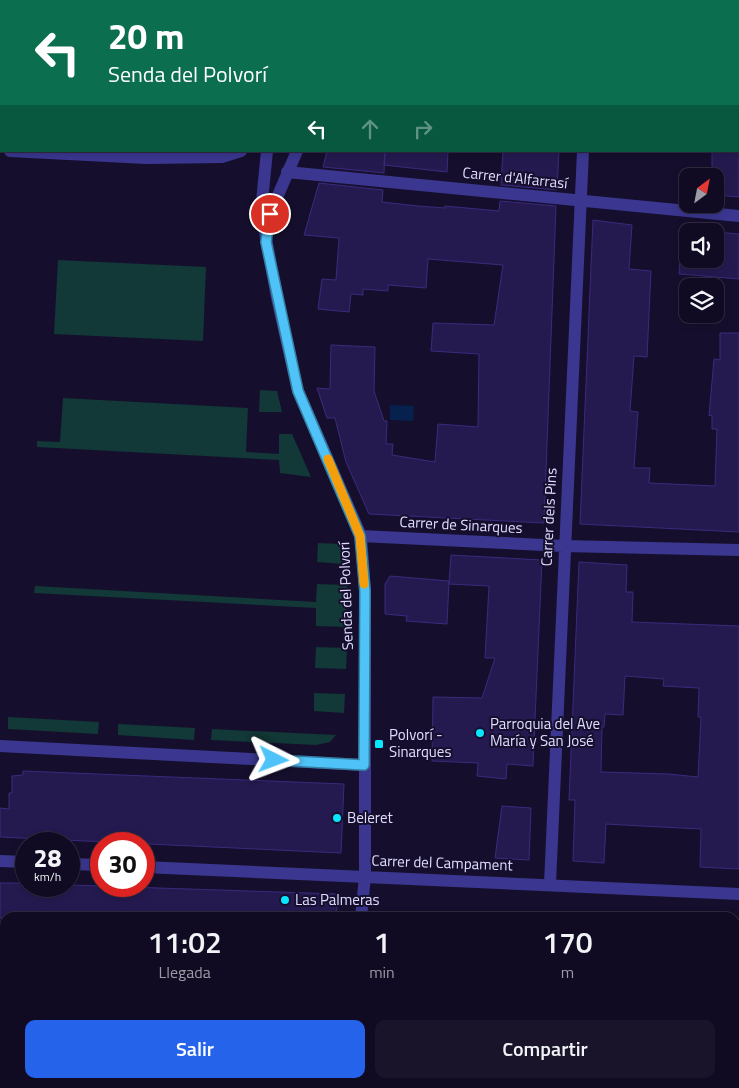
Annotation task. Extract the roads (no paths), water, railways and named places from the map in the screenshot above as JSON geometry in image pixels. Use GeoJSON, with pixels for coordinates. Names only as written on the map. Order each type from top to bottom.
{"type":"FeatureCollection","features":[{"type":"Feature","properties":{"kind":"street"},"geometry":{"type":"LineString","coordinates":[[29,152],[146,158],[222,158],[238,152]]}},
{"type":"Feature","properties":{"kind":"street","name":"Senda del Polvorí"},"geometry":{"type":"LineString","coordinates":[[267,152],[261,211],[298,391],[360,536],[365,591],[365,876],[362,912]]}},
{"type":"Feature","properties":{"kind":"street","name":"Senda del Polvorí"},"geometry":{"type":"LineString","coordinates":[[266,242],[270,214],[297,152]]}},
{"type":"Feature","properties":{"kind":"street","name":"Carrer dels Pins"},"geometry":{"type":"LineString","coordinates":[[550,884],[583,152]]}},
{"type":"Feature","properties":{"kind":"street","name":"Carrer d'Alfarrasí"},"geometry":{"type":"LineString","coordinates":[[287,172],[739,216]]}},
{"type":"Feature","properties":{"kind":"street","name":"Carrer de Sinarques"},"geometry":{"type":"LineString","coordinates":[[360,536],[564,546],[739,550]]}},
{"type":"Feature","properties":{"kind":"street"},"geometry":{"type":"LineString","coordinates":[[0,746],[364,765]]}},
{"type":"Feature","properties":{"kind":"street"},"geometry":{"type":"LineString","coordinates":[[0,861],[15,862]]}},
{"type":"Feature","properties":{"kind":"street","name":"Carrer del Campament"},"geometry":{"type":"LineString","coordinates":[[155,867],[739,894]]}},
{"type":"Feature","properties":{"kind":"water"},"geometry":{"type":"Polygon","coordinates":[[[390,405],[414,406],[413,421],[390,420],[390,405]]]}},
{"type":"Feature","properties":{"kind":"place","name":"Parroquia del Ave María y San José"},"geometry":{"type":"Point","coordinates":[480,733]}},
{"type":"Feature","properties":{"kind":"place","name":"Polvorí - Sinarques"},"geometry":{"type":"Point","coordinates":[379,744]}},
{"type":"Feature","properties":{"kind":"place","name":"Beleret"},"geometry":{"type":"Point","coordinates":[337,818]}},
{"type":"Feature","properties":{"kind":"place","name":"Las Palmeras"},"geometry":{"type":"Point","coordinates":[285,900]}}]}
